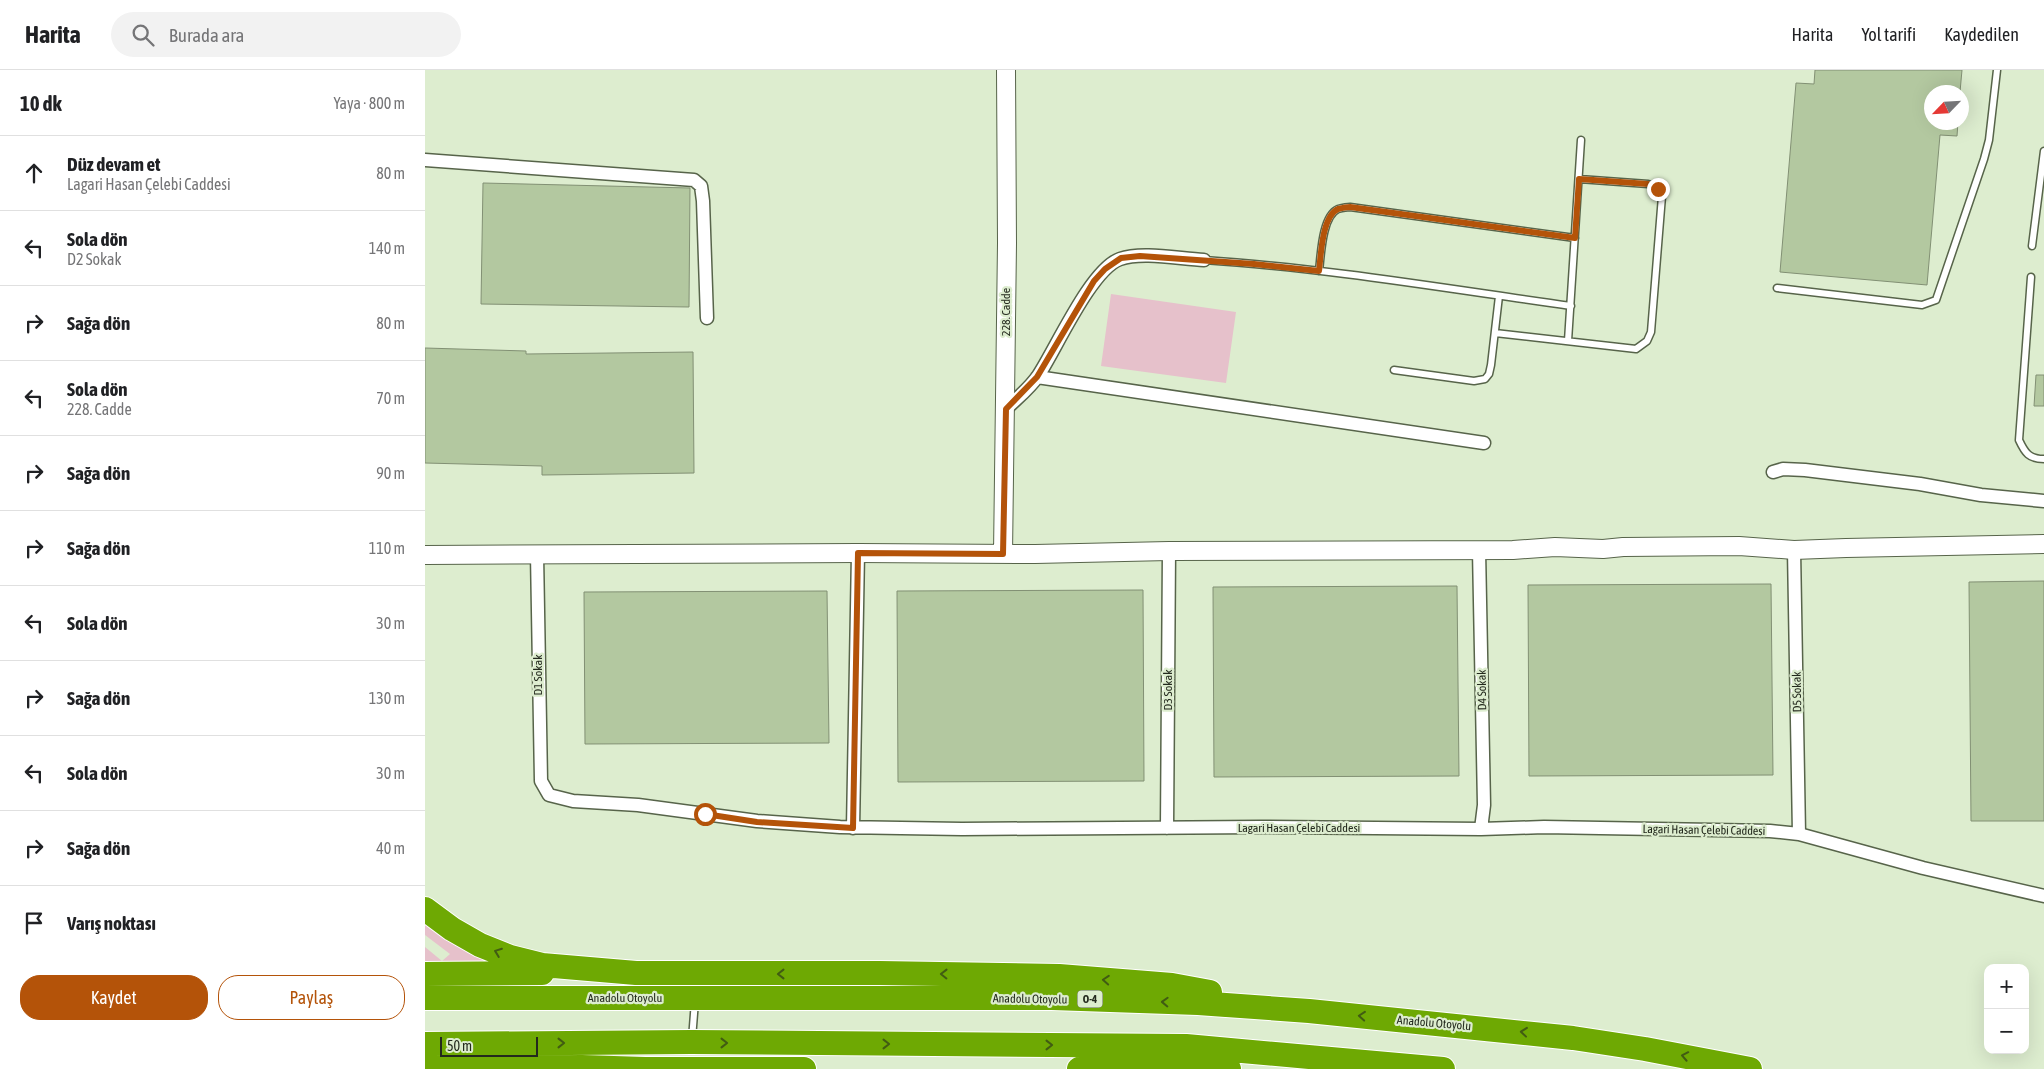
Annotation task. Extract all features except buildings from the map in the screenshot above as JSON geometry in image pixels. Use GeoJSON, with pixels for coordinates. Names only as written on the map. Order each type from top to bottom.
{"type":"FeatureCollection","features":[{"type":"Feature","properties":{"kind":"highway"},"geometry":{"type":"LineString","coordinates":[[425,909],[452,929],[480,945],[510,957],[542,965],[636,973]]}},
{"type":"Feature","properties":{"kind":"highway"},"geometry":{"type":"LineString","coordinates":[[425,974],[881,973],[1059,976],[1172,985],[1309,1011]]}},
{"type":"Feature","properties":{"kind":"highway","name":"Anadolu Otoyolu"},"geometry":{"type":"LineString","coordinates":[[425,998],[1052,998],[1198,1003],[1309,1011],[1573,1038],[1645,1049],[1750,1069]]}},
{"type":"Feature","properties":{"kind":"highway"},"geometry":{"type":"LineString","coordinates":[[425,1044],[691,1042],[1186,1046],[1443,1069]]}},
{"type":"Feature","properties":{"kind":"highway"},"geometry":{"type":"LineString","coordinates":[[1079,1069],[1156,1067],[1229,1069]]}},
{"type":"Feature","properties":{"kind":"highway"},"geometry":{"type":"LineString","coordinates":[[425,1068],[804,1069]]}},
{"type":"Feature","properties":{"kind":"street","name":"228. Cadde"},"geometry":{"type":"LineString","coordinates":[[1003,554],[1006,409],[1006,70]]}},
{"type":"Feature","properties":{"kind":"street"},"geometry":{"type":"LineString","coordinates":[[425,160],[694,180],[701,186],[703,201],[707,318]]}},
{"type":"Feature","properties":{"kind":"street"},"geometry":{"type":"LineString","coordinates":[[1006,409],[1037,377],[1094,281],[1113,262],[1121,258],[1140,256],[1204,260]]}},
{"type":"Feature","properties":{"kind":"street"},"geometry":{"type":"LineString","coordinates":[[1037,377],[1485,443]]}},
{"type":"Feature","properties":{"kind":"street"},"geometry":{"type":"LineString","coordinates":[[1773,472],[1783,469],[1805,470],[1920,484],[1981,495],[2044,501]]}},
{"type":"Feature","properties":{"kind":"street"},"geometry":{"type":"LineString","coordinates":[[425,555],[1003,554],[1169,551],[1513,550],[1555,547],[1603,549],[1623,547],[1739,546],[1795,550],[2044,544]]}},
{"type":"Feature","properties":{"kind":"street","name":"D4 Sokak"},"geometry":{"type":"LineString","coordinates":[[1479,550],[1484,805],[1481,829]]}},
{"type":"Feature","properties":{"kind":"street","name":"D5 Sokak"},"geometry":{"type":"LineString","coordinates":[[1795,550],[1799,834]]}},
{"type":"Feature","properties":{"kind":"street","name":"D3 Sokak"},"geometry":{"type":"LineString","coordinates":[[1167,828],[1169,551]]}},
{"type":"Feature","properties":{"kind":"street"},"geometry":{"type":"LineString","coordinates":[[853,828],[858,553]]}},
{"type":"Feature","properties":{"kind":"street","name":"D1 Sokak"},"geometry":{"type":"LineString","coordinates":[[537,554],[541,781],[549,794]]}},
{"type":"Feature","properties":{"kind":"street","name":"Lagari Hasan Çelebi Caddesi"},"geometry":{"type":"LineString","coordinates":[[549,794],[573,801],[638,805],[757,822],[853,828],[1481,829],[1544,827],[1762,830],[1799,834],[1923,868],[2044,896]]}},
{"type":"Feature","properties":{"kind":"lane"},"geometry":{"type":"LineString","coordinates":[[1777,288],[1922,304],[1936,300],[1989,140],[1997,70]]}},
{"type":"Feature","properties":{"kind":"lane"},"geometry":{"type":"LineString","coordinates":[[1568,341],[1581,140]]}},
{"type":"Feature","properties":{"kind":"lane"},"geometry":{"type":"LineString","coordinates":[[2032,246],[2044,152]]}},
{"type":"Feature","properties":{"kind":"lane"},"geometry":{"type":"LineString","coordinates":[[1495,333],[1637,349],[1647,341],[1651,332],[1662,196],[1658,189],[1648,184],[1579,179]]}},
{"type":"Feature","properties":{"kind":"lane"},"geometry":{"type":"LineString","coordinates":[[1319,271],[1324,233],[1329,219],[1337,209],[1350,207],[1575,238]]}},
{"type":"Feature","properties":{"kind":"lane"},"geometry":{"type":"LineString","coordinates":[[1204,260],[1319,271],[1571,306]]}},
{"type":"Feature","properties":{"kind":"lane"},"geometry":{"type":"LineString","coordinates":[[2031,277],[2019,440],[2025,454],[2035,459],[2044,459]]}},
{"type":"Feature","properties":{"kind":"lane"},"geometry":{"type":"LineString","coordinates":[[1394,370],[1474,381],[1485,379],[1489,374],[1491,365],[1499,296]]}},
{"type":"Feature","properties":{"kind":"lane"},"geometry":{"type":"LineString","coordinates":[[691,1042],[696,997]]}},
{"type":"Feature","properties":{"kind":"shaded area"},"geometry":{"type":"Polygon","coordinates":[[[1111,294],[1236,312],[1226,383],[1101,366],[1111,294]]]}},
{"type":"Feature","properties":{"kind":"shaded area"},"geometry":{"type":"Polygon","coordinates":[[[425,921],[496,962],[425,963],[425,947],[442,961],[450,954],[425,935],[425,921]]]}},
{"type":"Feature","properties":{"kind":"route"},"geometry":{"type":"LineString","coordinates":[[705,814],[757,822],[853,828],[858,553],[1003,554],[1006,409],[1037,377],[1094,281],[1113,262],[1121,258],[1140,256],[1254,264],[1319,271],[1324,233],[1329,219],[1337,209],[1350,207],[1575,238],[1579,179],[1648,184],[1658,189]]}}]}
